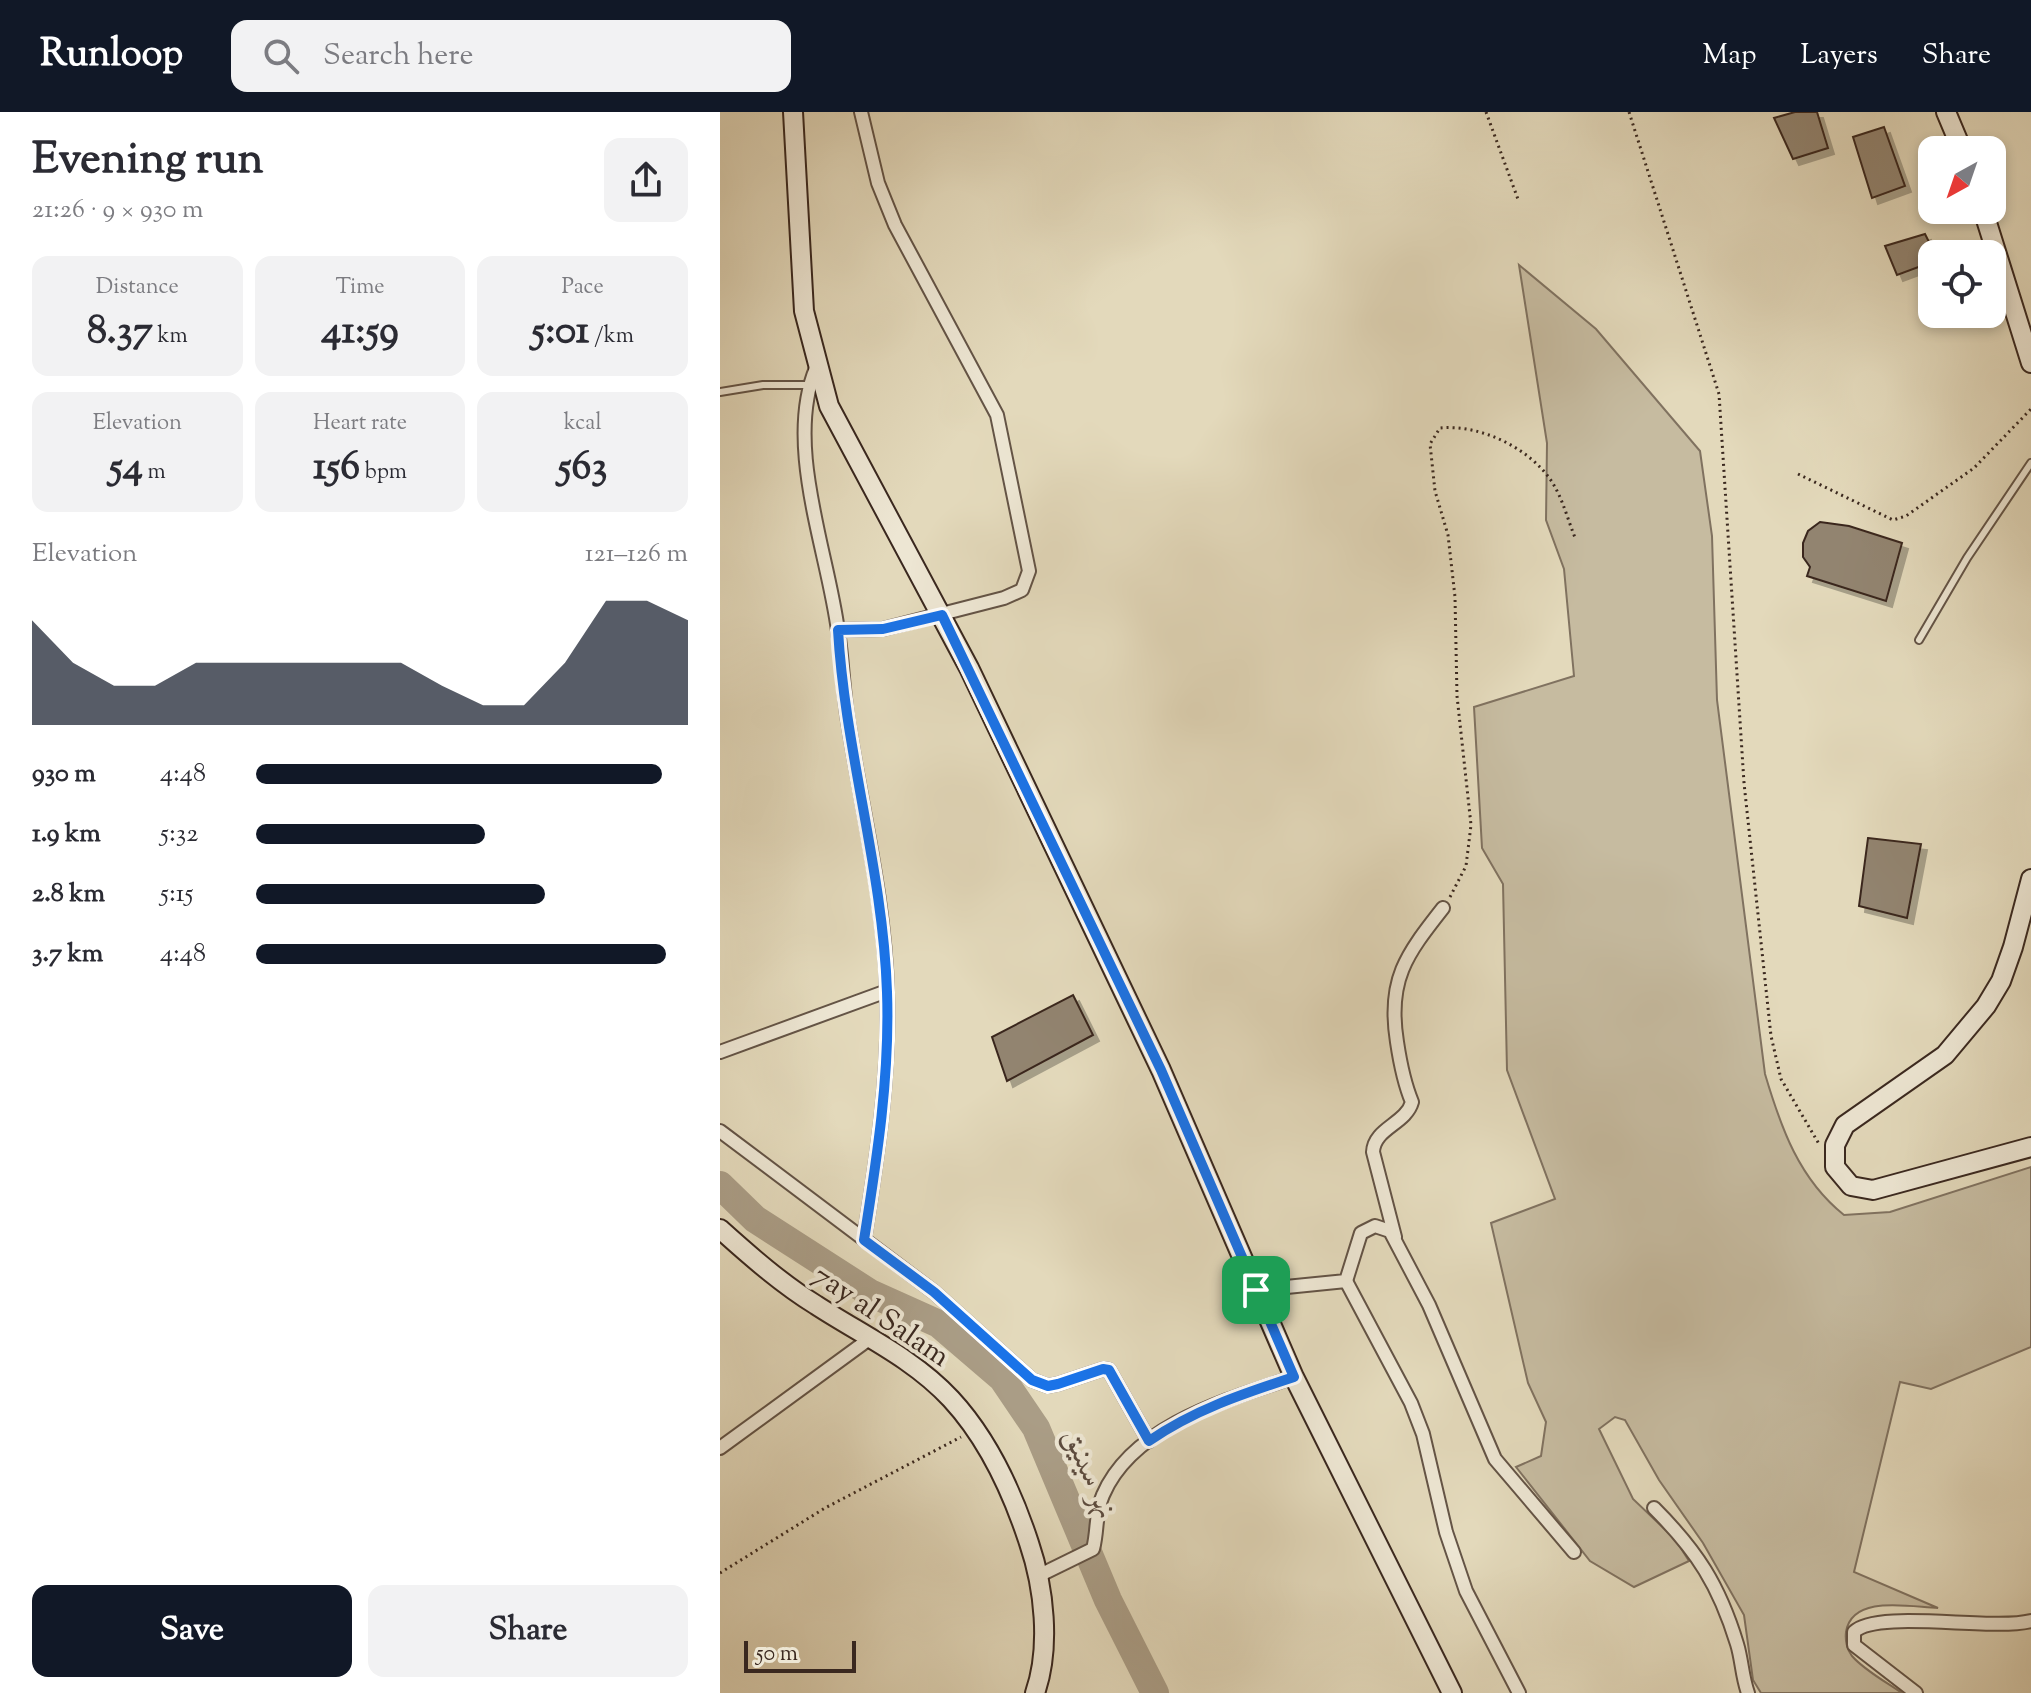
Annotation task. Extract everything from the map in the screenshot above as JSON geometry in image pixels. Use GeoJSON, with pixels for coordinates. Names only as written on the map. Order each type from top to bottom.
{"type":"FeatureCollection","features":[{"type":"Feature","properties":{"kind":"street"},"geometry":{"type":"LineString","coordinates":[[793,112],[804,311],[813,376],[806,414],[810,484],[838,630],[841,678],[873,864],[887,991],[883,1112],[864,1240]]}},
{"type":"Feature","properties":{"kind":"street"},"geometry":{"type":"LineString","coordinates":[[838,630],[883,629],[942,615],[1022,590],[1029,571],[997,415],[895,225],[878,183],[861,112]]}},
{"type":"Feature","properties":{"kind":"street"},"geometry":{"type":"LineString","coordinates":[[1946,112],[1956,136]]}},
{"type":"Feature","properties":{"kind":"street"},"geometry":{"type":"LineString","coordinates":[[1988,224],[2026,331],[2031,363]]}},
{"type":"Feature","properties":{"kind":"street"},"geometry":{"type":"LineString","coordinates":[[813,376],[942,615],[1161,1070],[1294,1377],[1452,1693]]}},
{"type":"Feature","properties":{"kind":"street"},"geometry":{"type":"LineString","coordinates":[[2031,879],[2009,958],[1986,1006],[1945,1055],[1845,1125],[1835,1145],[1835,1167],[1851,1186],[1873,1190],[2031,1147]]}},
{"type":"Feature","properties":{"kind":"street"},"geometry":{"type":"LineString","coordinates":[[1443,908],[1401,969],[1392,997],[1399,1055],[1412,1102],[1405,1115],[1377,1138],[1373,1152],[1395,1238],[1429,1305],[1495,1459],[1574,1552]]}},
{"type":"Feature","properties":{"kind":"street"},"geometry":{"type":"LineString","coordinates":[[720,1052],[887,991]]}},
{"type":"Feature","properties":{"kind":"street"},"geometry":{"type":"LineString","coordinates":[[720,1131],[934,1292],[1032,1380],[1048,1386],[1103,1369],[1109,1370],[1149,1441]]}},
{"type":"Feature","properties":{"kind":"street"},"geometry":{"type":"LineString","coordinates":[[1395,1238],[1384,1227],[1375,1226],[1361,1233],[1346,1281],[1411,1403],[1423,1434],[1446,1532],[1466,1591],[1519,1693]]}},
{"type":"Feature","properties":{"kind":"street","name":"7ay al Salam"},"geometry":{"type":"LineString","coordinates":[[720,1229],[813,1303],[872,1337],[927,1376],[975,1429],[1003,1476],[1040,1575],[1042,1669],[1035,1693]]}},
{"type":"Feature","properties":{"kind":"street"},"geometry":{"type":"LineString","coordinates":[[1256,1290],[1346,1281]]}},
{"type":"Feature","properties":{"kind":"street"},"geometry":{"type":"LineString","coordinates":[[720,1448],[872,1337]]}},
{"type":"Feature","properties":{"kind":"street"},"geometry":{"type":"LineString","coordinates":[[1040,1575],[1063,1567],[1093,1549],[1104,1491],[1149,1441],[1175,1423],[1220,1402],[1294,1377]]}},
{"type":"Feature","properties":{"kind":"street"},"geometry":{"type":"LineString","coordinates":[[1654,1508],[1705,1567],[1738,1646],[1748,1693]]}},
{"type":"Feature","properties":{"kind":"street"},"geometry":{"type":"LineString","coordinates":[[1916,1693],[1854,1645],[1854,1632],[1859,1627],[1895,1621],[2007,1626],[2031,1621]]}},
{"type":"Feature","properties":{"kind":"lane"},"geometry":{"type":"LineString","coordinates":[[720,392],[813,376]]}},
{"type":"Feature","properties":{"kind":"lane"},"geometry":{"type":"LineString","coordinates":[[1919,640],[1967,558],[2031,463]]}},
{"type":"Feature","properties":{"kind":"path"},"geometry":{"type":"LineString","coordinates":[[1486,112],[1519,202]]}},
{"type":"Feature","properties":{"kind":"path"},"geometry":{"type":"LineString","coordinates":[[1629,112],[1719,394],[1744,783],[1771,1036],[1781,1079],[1802,1121],[1835,1167]]}},
{"type":"Feature","properties":{"kind":"path"},"geometry":{"type":"LineString","coordinates":[[1798,474],[1893,520],[1906,516],[1974,468],[2031,409]]}},
{"type":"Feature","properties":{"kind":"path"},"geometry":{"type":"LineString","coordinates":[[1443,908],[1466,866],[1471,825],[1457,696],[1455,597],[1448,535],[1435,491],[1430,444],[1440,428],[1461,426],[1529,455],[1553,483],[1576,540]]}},
{"type":"Feature","properties":{"kind":"path"},"geometry":{"type":"LineString","coordinates":[[720,1573],[825,1508],[975,1429]]}},
{"type":"Feature","properties":{"kind":"shaded area"},"geometry":{"type":"Polygon","coordinates":[[[1519,265],[1596,329],[1700,451],[1712,536],[1717,700],[1765,1074],[1785,1133],[1803,1169],[1828,1201],[1844,1215],[1890,1212],[2031,1167],[2031,1347],[1931,1389],[1900,1382],[1854,1572],[1938,1608],[1898,1605],[1870,1607],[1851,1620],[1846,1635],[1852,1656],[1902,1693],[1761,1693],[1753,1680],[1744,1615],[1703,1543],[1659,1480],[1625,1420],[1615,1417],[1599,1429],[1633,1499],[1675,1539],[1689,1561],[1634,1587],[1590,1561],[1516,1467],[1541,1456],[1546,1422],[1528,1383],[1491,1223],[1555,1199],[1507,1070],[1503,884],[1482,848],[1474,707],[1574,676],[1564,569],[1546,520],[1547,443],[1519,265]]]}},
{"type":"Feature","properties":{"kind":"building"},"geometry":{"type":"Polygon","coordinates":[[[1795,112],[1817,112],[1828,148],[1793,159],[1774,118],[1795,112]]]}},
{"type":"Feature","properties":{"kind":"building"},"geometry":{"type":"Polygon","coordinates":[[[1884,127],[1905,186],[1872,198],[1853,137],[1884,127]]]}},
{"type":"Feature","properties":{"kind":"building"},"geometry":{"type":"Polygon","coordinates":[[[1925,234],[1928,240],[1918,240],[1918,267],[1897,275],[1885,246],[1925,234]]]}},
{"type":"Feature","properties":{"kind":"building"},"geometry":{"type":"Polygon","coordinates":[[[1820,522],[1849,526],[1902,543],[1886,601],[1807,576],[1810,567],[1803,557],[1803,543],[1808,531],[1820,522]]]}},
{"type":"Feature","properties":{"kind":"building"},"geometry":{"type":"Polygon","coordinates":[[[1868,838],[1921,844],[1907,918],[1859,906],[1868,838]]]}},
{"type":"Feature","properties":{"kind":"building"},"geometry":{"type":"Polygon","coordinates":[[[1073,995],[1093,1035],[1007,1081],[992,1037],[1073,995]]]}},
{"type":"Feature","properties":{"kind":"waterway","name":"نهر سينيق"},"geometry":{"type":"LineString","coordinates":[[720,1185],[755,1219],[870,1293],[939,1324],[1002,1378],[1036,1428],[1108,1600],[1155,1693]]}},
{"type":"Feature","properties":{"kind":"route"},"geometry":{"type":"LineString","coordinates":[[942,615],[1161,1070],[1256,1290],[1294,1377],[1196,1412],[1149,1441],[1109,1370],[1103,1369],[1048,1386],[1032,1380],[934,1292],[864,1240],[883,1112],[887,991],[873,864],[841,678],[838,630],[859,632],[883,629],[942,615]]}}]}
